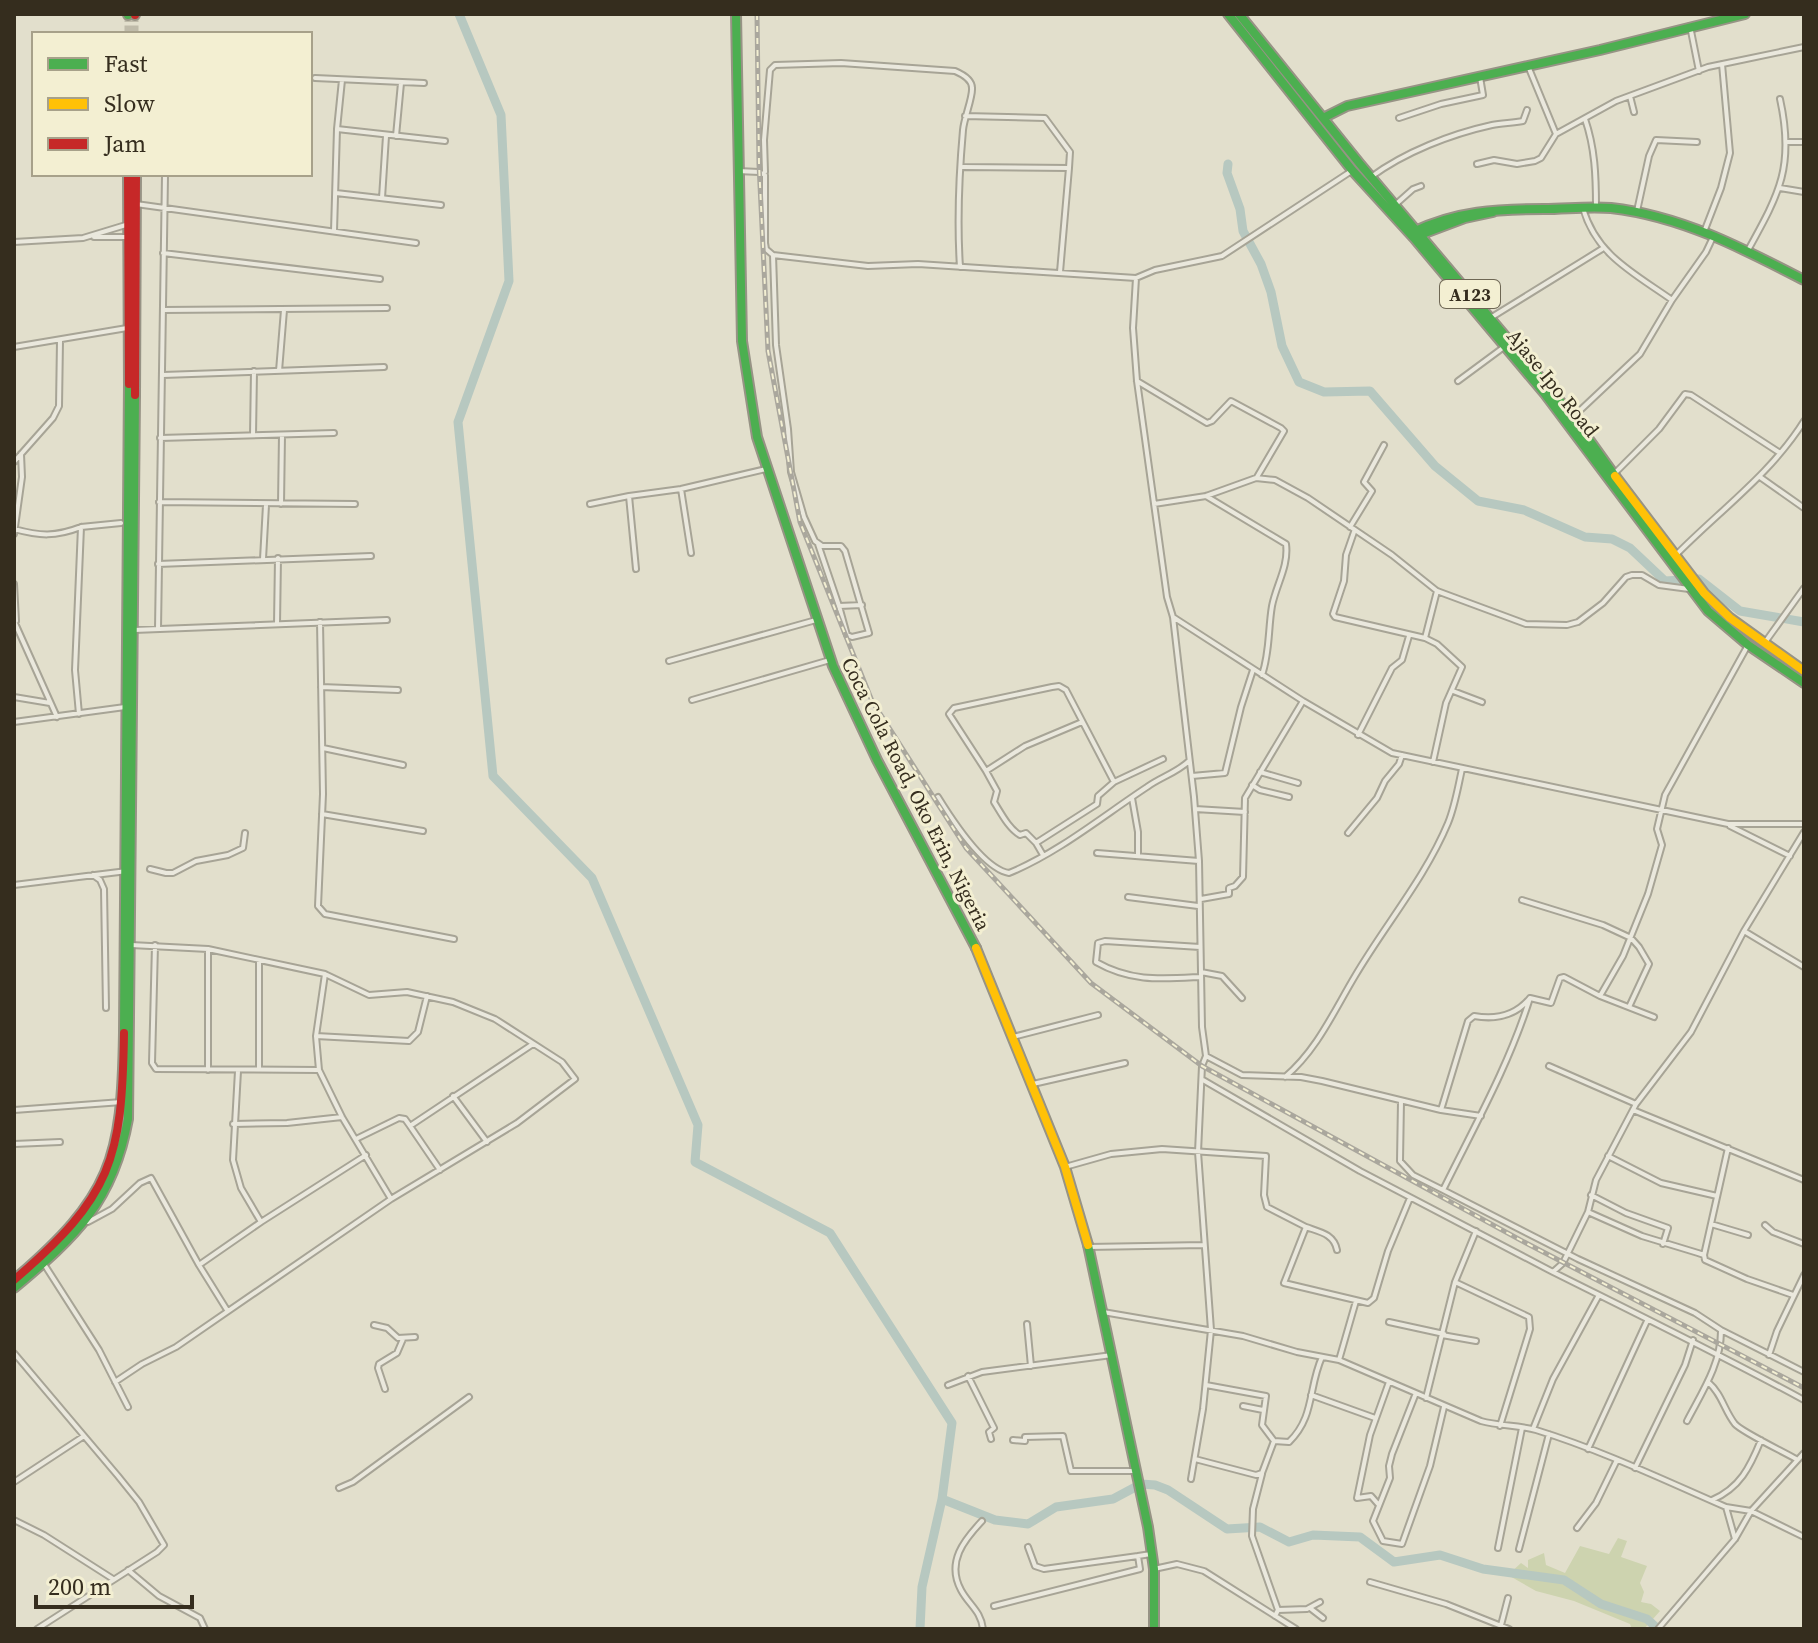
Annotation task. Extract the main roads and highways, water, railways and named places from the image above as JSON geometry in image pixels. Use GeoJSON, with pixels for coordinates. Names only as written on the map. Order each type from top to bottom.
{"type":"FeatureCollection","features":[{"type":"Feature","properties":{"kind":"main road","name":"Coca Cola Road, Oko Erin, Nigeria"},"geometry":{"type":"LineString","coordinates":[[736,14],[745,370],[757,437],[830,660],[864,735],[981,958],[1065,1167],[1088,1247],[1140,1490],[1154,1569],[1154,1629]]}},
{"type":"Feature","properties":{"kind":"main road","name":"Ajase Ipo Road"},"geometry":{"type":"LineString","coordinates":[[1228,14],[1573,417],[1596,456],[1676,572],[1764,645],[1803,668]]}},
{"type":"Feature","properties":{"kind":"main road","name":"Ajase Ipo Road"},"geometry":{"type":"LineString","coordinates":[[1239,14],[1323,118],[1356,167],[1371,177],[1395,205],[1504,347],[1614,474],[1675,556],[1708,611],[1748,645],[1804,683]]}},
{"type":"Feature","properties":{"kind":"main road"},"geometry":{"type":"LineString","coordinates":[[1323,118],[1347,106],[1745,14]]}},
{"type":"Feature","properties":{"kind":"main road"},"geometry":{"type":"LineString","coordinates":[[128,176],[132,237]]}},
{"type":"Feature","properties":{"kind":"main road"},"geometry":{"type":"LineString","coordinates":[[14,1288],[82,1226],[113,1179],[126,1138],[131,945],[127,707],[132,237],[136,176]]}},
{"type":"Feature","properties":{"kind":"main road"},"geometry":{"type":"LineString","coordinates":[[1415,234],[1465,218],[1517,208],[1596,207],[1637,211],[1714,235],[1804,280]]}},
{"type":"Feature","properties":{"kind":"main road"},"geometry":{"type":"LineString","coordinates":[[15,1277],[69,1229],[103,1183],[118,1145],[122,1102],[134,630],[136,388],[131,327]]}},
{"type":"Feature","properties":{"kind":"waterway"},"geometry":{"type":"LineString","coordinates":[[459,14],[501,115],[509,281],[458,422],[493,776],[592,878],[698,1125],[695,1162],[830,1233],[952,1423],[942,1499],[922,1587],[920,1629]]}},
{"type":"Feature","properties":{"kind":"waterway"},"geometry":{"type":"LineString","coordinates":[[1228,164],[1227,173],[1240,209],[1243,231],[1261,264],[1271,292],[1282,346],[1299,382],[1324,392],[1370,391],[1435,466],[1478,501],[1524,510],[1585,537],[1612,539],[1630,548],[1665,581],[1699,579],[1740,611],[1804,622]]}},
{"type":"Feature","properties":{"kind":"waterway"},"geometry":{"type":"LineString","coordinates":[[942,1499],[995,1520],[1028,1524],[1056,1507],[1113,1499],[1141,1484],[1155,1485],[1168,1490],[1227,1529],[1260,1527],[1289,1542],[1313,1535],[1360,1537],[1394,1562],[1440,1555],[1483,1569],[1564,1580],[1601,1604],[1647,1619],[1658,1629]]}},
{"type":"Feature","properties":{"kind":"tunnel"},"geometry":{"type":"LineString","coordinates":[[128,15],[128,32]]}},
{"type":"Feature","properties":{"kind":"tunnel"},"geometry":{"type":"LineString","coordinates":[[135,15],[135,32]]}},
{"type":"Feature","properties":{"kind":"railway"},"geometry":{"type":"LineString","coordinates":[[757,14],[759,164],[768,351],[800,522],[872,701],[966,848],[1091,983],[1202,1066],[1526,1243],[1804,1388]]}}]}
